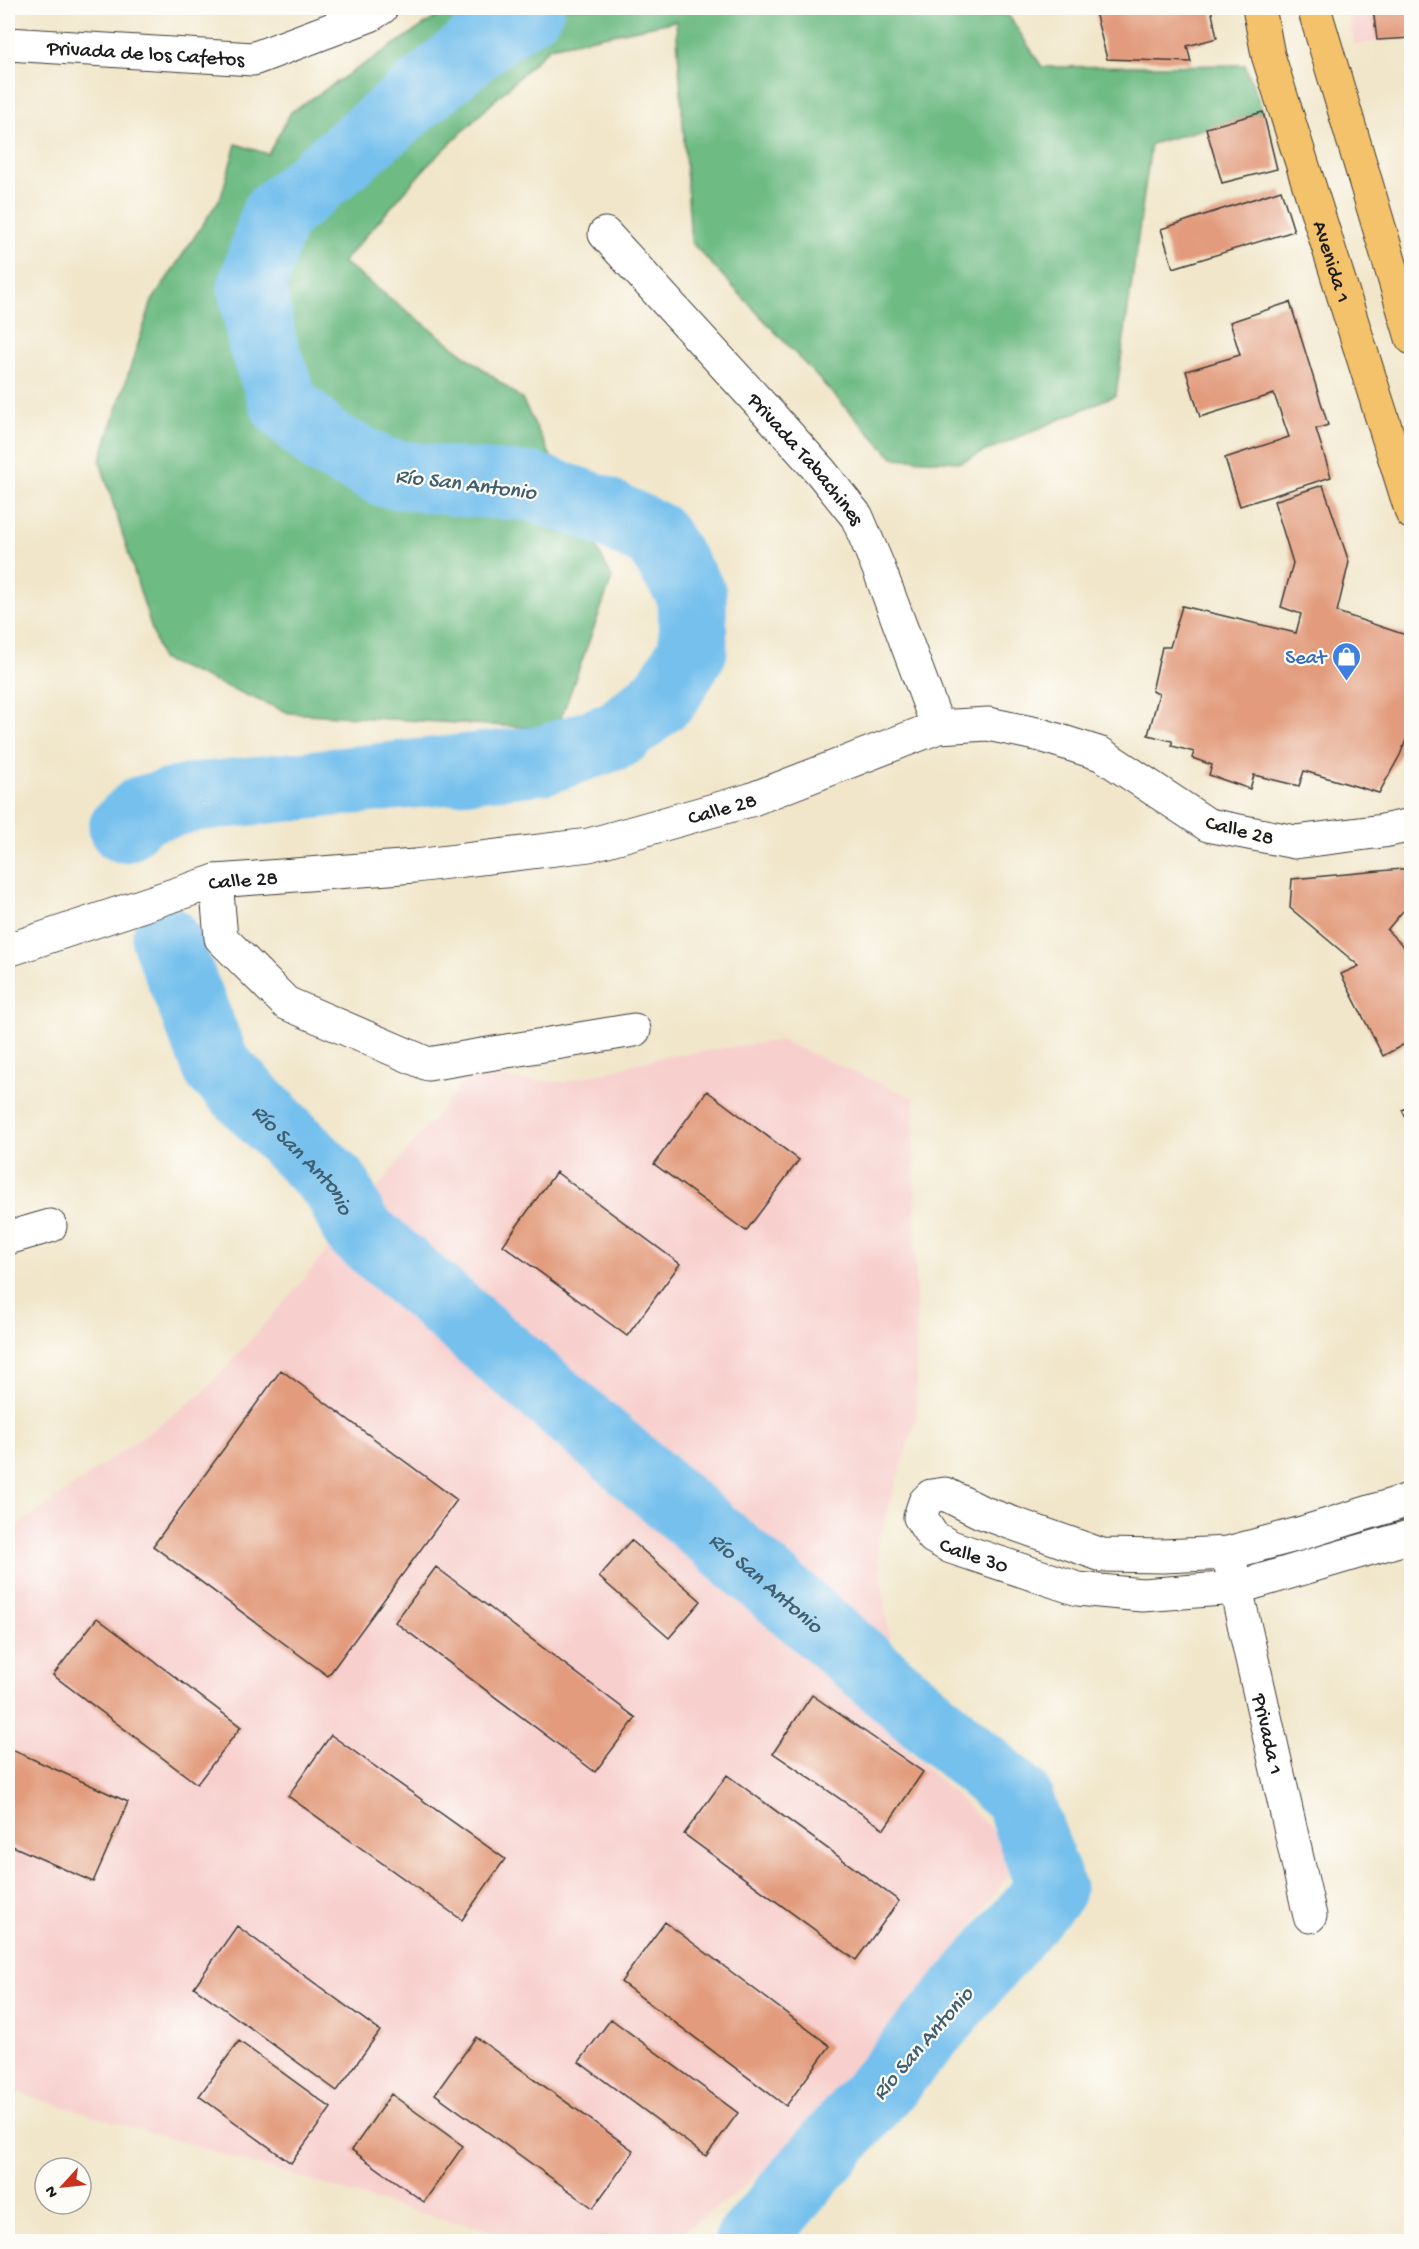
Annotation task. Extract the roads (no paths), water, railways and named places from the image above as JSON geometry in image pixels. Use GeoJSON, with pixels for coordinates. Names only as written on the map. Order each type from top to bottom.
{"type":"FeatureCollection","features":[{"type":"Feature","properties":{"kind":"main road","name":"Avenida 1"},"geometry":{"type":"LineString","coordinates":[[1259,8],[1268,54],[1412,513]]}},
{"type":"Feature","properties":{"kind":"main road"},"geometry":{"type":"LineString","coordinates":[[1314,8],[1412,338]]}},
{"type":"Feature","properties":{"kind":"street","name":"Privada de los Cafetos"},"geometry":{"type":"LineString","coordinates":[[8,44],[253,59],[370,15],[381,8]]}},
{"type":"Feature","properties":{"kind":"street","name":"Privada Tabachines"},"geometry":{"type":"LineString","coordinates":[[605,234],[786,432],[857,517],[879,568],[938,727]]}},
{"type":"Feature","properties":{"kind":"street","name":"Calle 28"},"geometry":{"type":"LineString","coordinates":[[8,950],[216,881],[415,866],[589,845],[750,800],[938,727],[988,724],[1041,735],[1101,754],[1208,825],[1295,842],[1412,825]]}},
{"type":"Feature","properties":{"kind":"street"},"geometry":{"type":"LineString","coordinates":[[216,881],[221,938],[286,1003],[428,1064],[634,1030]]}},
{"type":"Feature","properties":{"kind":"street"},"geometry":{"type":"LineString","coordinates":[[8,1238],[50,1226]]}},
{"type":"Feature","properties":{"kind":"street","name":"Calle 30"},"geometry":{"type":"LineString","coordinates":[[1412,1499],[1299,1534],[1228,1552],[1163,1556],[1102,1555],[981,1512],[945,1494],[932,1496],[925,1502],[920,1517],[933,1537],[951,1547],[1078,1589],[1142,1595],[1236,1588],[1412,1536]]}},
{"type":"Feature","properties":{"kind":"street","name":"Privada 1"},"geometry":{"type":"LineString","coordinates":[[1228,1552],[1310,1916]]}},
{"type":"Feature","properties":{"kind":"waterway","name":"Río San Antonio"},"geometry":{"type":"LineString","coordinates":[[123,828],[142,810],[196,797],[545,760],[617,735],[666,695],[693,650],[692,595],[655,536],[594,507],[533,487],[458,482],[386,473],[327,444],[285,405],[263,346],[252,288],[275,215],[496,30],[530,8]]}},
{"type":"Feature","properties":{"kind":"waterway","name":"Río San Antonio"},"geometry":{"type":"LineString","coordinates":[[166,940],[217,1067],[337,1187],[356,1228],[1018,1797],[1051,1889],[749,2242]]}},
{"type":"Feature","properties":{"kind":"place","name":"Seat"},"geometry":{"type":"Point","coordinates":[1347,682]}}]}
